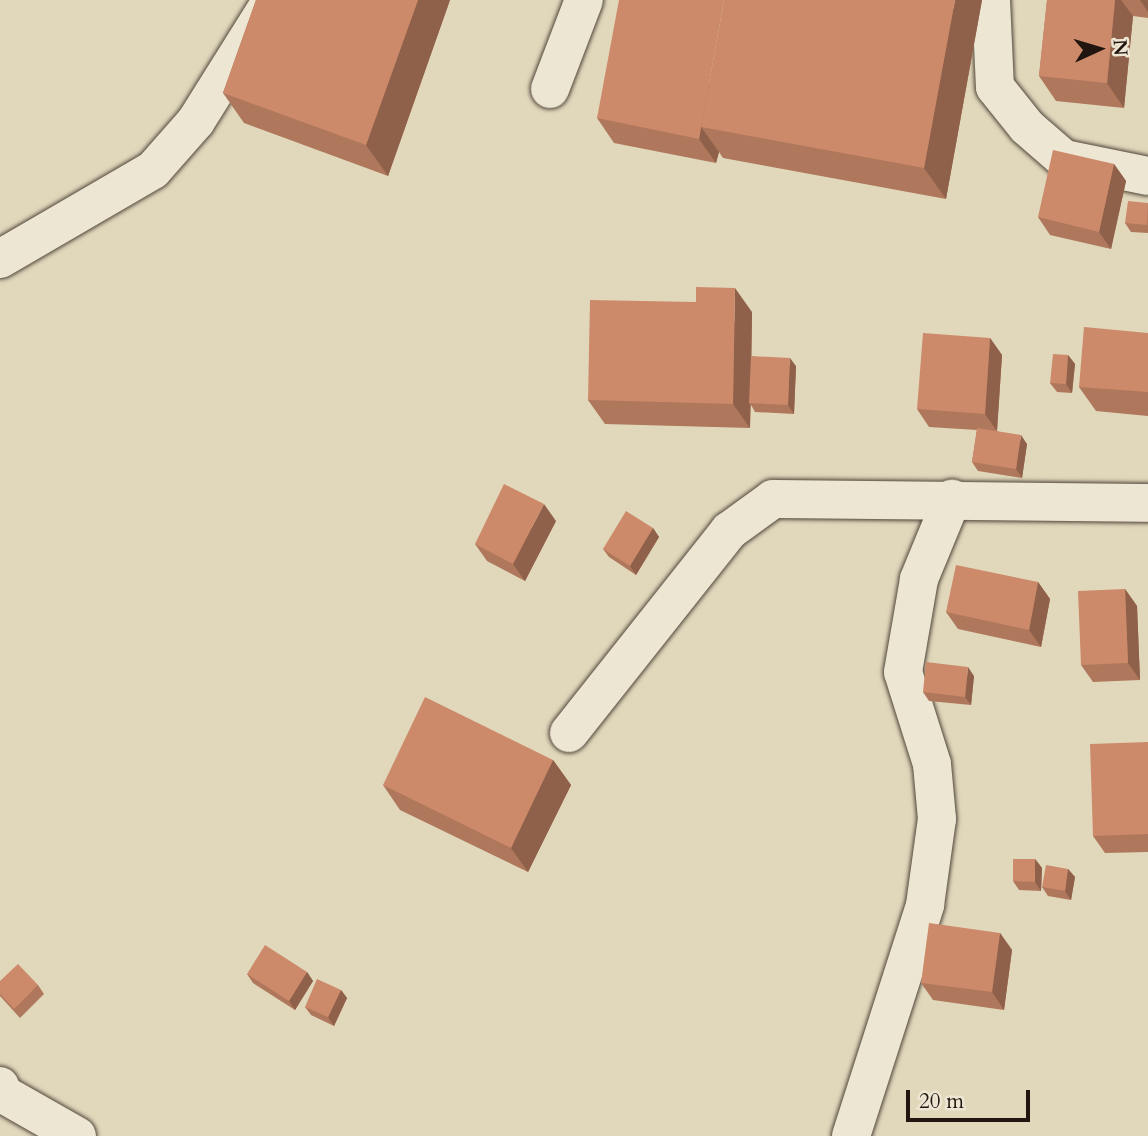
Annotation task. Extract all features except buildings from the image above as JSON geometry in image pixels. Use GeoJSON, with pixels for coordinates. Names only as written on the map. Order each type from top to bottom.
{"type":"FeatureCollection","features":[{"type":"Feature","properties":{"kind":"street"},"geometry":{"type":"LineString","coordinates":[[0,258],[153,170],[196,121],[272,0]]}},
{"type":"Feature","properties":{"kind":"street"},"geometry":{"type":"LineString","coordinates":[[550,89],[584,0]]}},
{"type":"Feature","properties":{"kind":"street"},"geometry":{"type":"LineString","coordinates":[[991,0],[995,87],[1027,127],[1064,159],[1148,176]]}},
{"type":"Feature","properties":{"kind":"street"},"geometry":{"type":"LineString","coordinates":[[569,733],[729,531],[773,499],[1148,503]]}},
{"type":"Feature","properties":{"kind":"street"},"geometry":{"type":"LineString","coordinates":[[850,1136],[925,905],[937,819],[932,764],[903,672],[919,579],[952,499]]}},
{"type":"Feature","properties":{"kind":"street"},"geometry":{"type":"LineString","coordinates":[[0,1086],[3,1094],[77,1136]]}}]}
